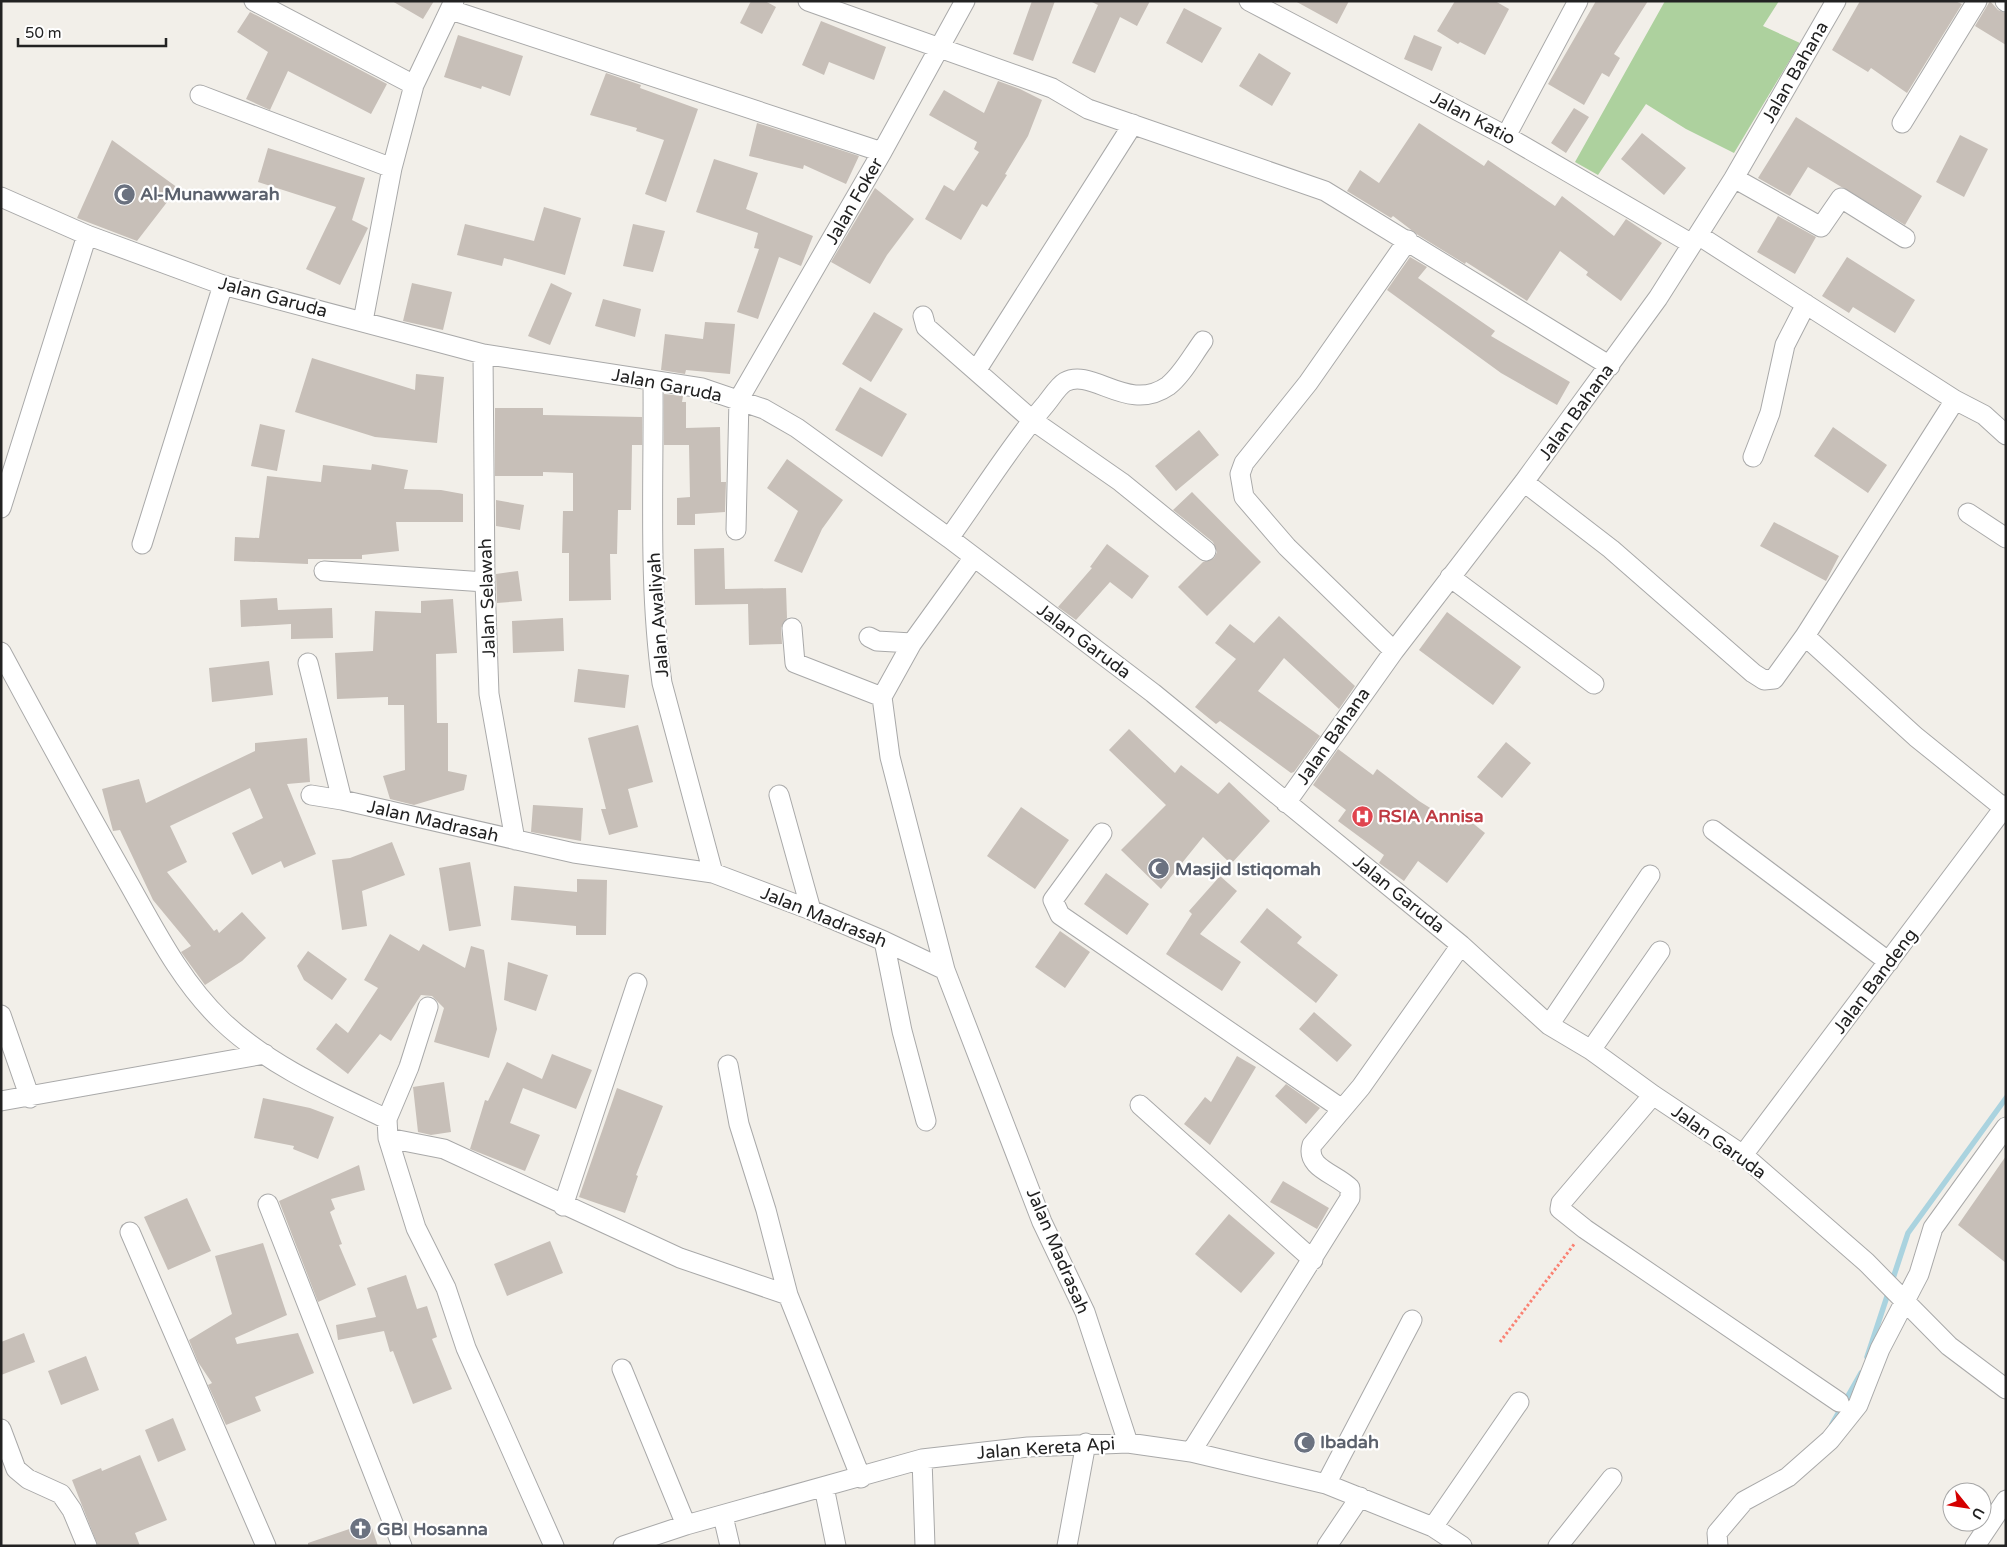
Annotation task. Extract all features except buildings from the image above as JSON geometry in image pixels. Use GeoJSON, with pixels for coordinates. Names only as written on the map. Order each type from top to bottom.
{"type":"FeatureCollection","features":[{"type":"Feature","properties":{"kind":"street"},"geometry":{"type":"LineString","coordinates":[[254,1],[414,85]]}},
{"type":"Feature","properties":{"kind":"street"},"geometry":{"type":"LineString","coordinates":[[808,1],[1052,88],[1088,109],[1325,191],[1408,240],[1610,366]]}},
{"type":"Feature","properties":{"kind":"street","name":"Jalan Foker"},"geometry":{"type":"LineString","coordinates":[[739,399],[882,152],[965,1]]}},
{"type":"Feature","properties":{"kind":"street","name":"Jalan Katio"},"geometry":{"type":"LineString","coordinates":[[1249,1],[1506,136],[1695,239],[1806,304],[1955,400],[1984,415],[2006,435]]}},
{"type":"Feature","properties":{"kind":"street","name":"Jalan Bahana"},"geometry":{"type":"LineString","coordinates":[[1286,803],[1394,650],[1524,482],[1610,366],[1669,282],[1734,178],[1836,1]]}},
{"type":"Feature","properties":{"kind":"street"},"geometry":{"type":"LineString","coordinates":[[1902,123],[1977,1]]}},
{"type":"Feature","properties":{"kind":"street"},"geometry":{"type":"LineString","coordinates":[[1506,136],[1574,3]]}},
{"type":"Feature","properties":{"kind":"street"},"geometry":{"type":"LineString","coordinates":[[363,321],[392,168],[414,85],[453,6],[882,152]]}},
{"type":"Feature","properties":{"kind":"street"},"geometry":{"type":"LineString","coordinates":[[200,95],[392,168]]}},
{"type":"Feature","properties":{"kind":"street"},"geometry":{"type":"LineString","coordinates":[[976,370],[1132,124]]}},
{"type":"Feature","properties":{"kind":"street"},"geometry":{"type":"LineString","coordinates":[[1734,178],[1821,228],[1841,198],[1904,238]]}},
{"type":"Feature","properties":{"kind":"street","name":"Jalan Garuda"},"geometry":{"type":"LineString","coordinates":[[1,198],[87,235],[223,285],[483,354],[653,382],[702,388],[739,399],[797,428],[949,538],[1153,693],[1461,945],[1549,1024],[1592,1050],[1653,1095],[1743,1155],[1866,1262],[1948,1346],[2006,1389]]}},
{"type":"Feature","properties":{"kind":"street"},"geometry":{"type":"LineString","coordinates":[[1,508],[87,235]]}},
{"type":"Feature","properties":{"kind":"street"},"geometry":{"type":"LineString","coordinates":[[1394,650],[1286,547],[1244,497],[1240,474],[1244,463],[1308,383],[1408,240]]}},
{"type":"Feature","properties":{"kind":"street"},"geometry":{"type":"LineString","coordinates":[[142,544],[223,285]]}},
{"type":"Feature","properties":{"kind":"street"},"geometry":{"type":"LineString","coordinates":[[1753,457],[1770,412],[1785,345],[1806,304]]}},
{"type":"Feature","properties":{"kind":"street"},"geometry":{"type":"LineString","coordinates":[[922,316],[926,327],[1032,420],[1121,482],[1206,551]]}},
{"type":"Feature","properties":{"kind":"street"},"geometry":{"type":"LineString","coordinates":[[949,538],[1032,420],[1064,382],[1073,379],[1092,382],[1122,394],[1138,396],[1155,392],[1167,386],[1178,376],[1203,341]]}},
{"type":"Feature","properties":{"kind":"street","name":"Jalan Selawah"},"geometry":{"type":"LineString","coordinates":[[483,354],[485,582],[490,694],[515,840]]}},
{"type":"Feature","properties":{"kind":"street","name":"Jalan Awaliyah"},"geometry":{"type":"LineString","coordinates":[[653,382],[654,598],[658,653],[662,683],[713,873]]}},
{"type":"Feature","properties":{"kind":"street"},"geometry":{"type":"LineString","coordinates":[[736,530],[739,399]]}},
{"type":"Feature","properties":{"kind":"street"},"geometry":{"type":"LineString","coordinates":[[1524,482],[1611,549],[1753,673],[1764,680],[1774,679],[1805,636],[1955,400]]}},
{"type":"Feature","properties":{"kind":"street"},"geometry":{"type":"LineString","coordinates":[[1968,513],[2006,538]]}},
{"type":"Feature","properties":{"kind":"street"},"geometry":{"type":"LineString","coordinates":[[945,970],[890,757],[882,697],[912,643],[974,557]]}},
{"type":"Feature","properties":{"kind":"street"},"geometry":{"type":"LineString","coordinates":[[324,571],[485,582]]}},
{"type":"Feature","properties":{"kind":"street"},"geometry":{"type":"LineString","coordinates":[[1450,577],[1594,684]]}},
{"type":"Feature","properties":{"kind":"street"},"geometry":{"type":"LineString","coordinates":[[792,628],[795,663],[882,697]]}},
{"type":"Feature","properties":{"kind":"street"},"geometry":{"type":"LineString","coordinates":[[1805,636],[1924,743],[2005,806]]}},
{"type":"Feature","properties":{"kind":"street"},"geometry":{"type":"LineString","coordinates":[[869,637],[878,641],[912,643]]}},
{"type":"Feature","properties":{"kind":"street"},"geometry":{"type":"LineString","coordinates":[[1,652],[88,812],[189,986],[223,1022],[265,1054],[388,1129],[444,1149],[563,1206],[680,1258],[788,1295]]}},
{"type":"Feature","properties":{"kind":"street","name":"Jalan Madrasah"},"geometry":{"type":"LineString","coordinates":[[308,663],[342,800],[574,854],[713,873],[811,910],[884,941],[945,970],[1042,1222],[1085,1312],[1128,1443]]}},
{"type":"Feature","properties":{"kind":"street"},"geometry":{"type":"LineString","coordinates":[[311,795],[342,800]]}},
{"type":"Feature","properties":{"kind":"street"},"geometry":{"type":"LineString","coordinates":[[779,795],[811,910]]}},
{"type":"Feature","properties":{"kind":"street","name":"Jalan Bandeng"},"geometry":{"type":"LineString","coordinates":[[1743,1155],[2005,806]]}},
{"type":"Feature","properties":{"kind":"street"},"geometry":{"type":"LineString","coordinates":[[1713,830],[1889,962]]}},
{"type":"Feature","properties":{"kind":"street"},"geometry":{"type":"LineString","coordinates":[[1102,833],[1053,900],[1060,915],[1342,1109]]}},
{"type":"Feature","properties":{"kind":"street"},"geometry":{"type":"LineString","coordinates":[[1549,1024],[1650,875]]}},
{"type":"Feature","properties":{"kind":"street"},"geometry":{"type":"LineString","coordinates":[[884,941],[902,1032],[926,1121]]}},
{"type":"Feature","properties":{"kind":"street"},"geometry":{"type":"LineString","coordinates":[[1191,1452],[1313,1260],[1350,1198],[1350,1188],[1312,1162],[1309,1154],[1312,1145],[1361,1087],[1461,945]]}},
{"type":"Feature","properties":{"kind":"street"},"geometry":{"type":"LineString","coordinates":[[1592,1050],[1660,951]]}},
{"type":"Feature","properties":{"kind":"street"},"geometry":{"type":"LineString","coordinates":[[563,1206],[637,983]]}},
{"type":"Feature","properties":{"kind":"street"},"geometry":{"type":"LineString","coordinates":[[428,1007],[388,1129],[416,1228],[446,1288],[466,1348],[554,1546]]}},
{"type":"Feature","properties":{"kind":"street"},"geometry":{"type":"LineString","coordinates":[[1,1015],[30,1098]]}},
{"type":"Feature","properties":{"kind":"street"},"geometry":{"type":"LineString","coordinates":[[1,1101],[30,1098],[265,1054]]}},
{"type":"Feature","properties":{"kind":"street"},"geometry":{"type":"LineString","coordinates":[[728,1065],[740,1124],[766,1210],[788,1295],[861,1478]]}},
{"type":"Feature","properties":{"kind":"street"},"geometry":{"type":"LineString","coordinates":[[1653,1095],[1561,1203],[1561,1210],[1585,1229],[1839,1402]]}},
{"type":"Feature","properties":{"kind":"street"},"geometry":{"type":"LineString","coordinates":[[1140,1105],[1313,1260]]}},
{"type":"Feature","properties":{"kind":"street"},"geometry":{"type":"LineString","coordinates":[[1718,1546],[1717,1533],[1744,1501],[1788,1477],[1830,1440],[1858,1405],[1902,1299],[1919,1274],[1933,1228],[2006,1127]]}},
{"type":"Feature","properties":{"kind":"street"},"geometry":{"type":"LineString","coordinates":[[268,1204],[402,1546]]}},
{"type":"Feature","properties":{"kind":"street"},"geometry":{"type":"LineString","coordinates":[[130,1232],[266,1546]]}},
{"type":"Feature","properties":{"kind":"street"},"geometry":{"type":"LineString","coordinates":[[1326,1484],[1412,1320]]}},
{"type":"Feature","properties":{"kind":"street"},"geometry":{"type":"LineString","coordinates":[[622,1369],[686,1525]]}},
{"type":"Feature","properties":{"kind":"street"},"geometry":{"type":"LineString","coordinates":[[1433,1527],[1519,1402]]}},
{"type":"Feature","properties":{"kind":"street"},"geometry":{"type":"LineString","coordinates":[[1,1429],[16,1469],[28,1479],[61,1494],[72,1510],[87,1546]]}},
{"type":"Feature","properties":{"kind":"street"},"geometry":{"type":"LineString","coordinates":[[1067,1546],[1086,1443]]}},
{"type":"Feature","properties":{"kind":"street","name":"Jalan Kereta Api"},"geometry":{"type":"LineString","coordinates":[[623,1546],[686,1525],[861,1478],[922,1459],[980,1451],[1086,1443],[1128,1443],[1191,1452],[1326,1484],[1433,1527],[1462,1546]]}},
{"type":"Feature","properties":{"kind":"street"},"geometry":{"type":"LineString","coordinates":[[922,1459],[925,1546]]}},
{"type":"Feature","properties":{"kind":"street"},"geometry":{"type":"LineString","coordinates":[[1558,1546],[1612,1478]]}},
{"type":"Feature","properties":{"kind":"street"},"geometry":{"type":"LineString","coordinates":[[824,1488],[836,1546]]}},
{"type":"Feature","properties":{"kind":"street"},"geometry":{"type":"LineString","coordinates":[[1327,1546],[1360,1497]]}},
{"type":"Feature","properties":{"kind":"street"},"geometry":{"type":"LineString","coordinates":[[1975,1546],[2006,1500]]}},
{"type":"Feature","properties":{"kind":"street"},"geometry":{"type":"LineString","coordinates":[[723,1516],[730,1546]]}},
{"type":"Feature","properties":{"kind":"path"},"geometry":{"type":"LineString","coordinates":[[1500,1342],[1585,1229]]}},
{"type":"Feature","properties":{"kind":"green space"},"geometry":{"type":"Polygon","coordinates":[[[1665,1],[1779,1],[1763,26],[1800,43],[1734,153],[1686,129],[1646,104],[1598,175],[1575,162],[1665,1]]]}},
{"type":"Feature","properties":{"kind":"waterway"},"geometry":{"type":"LineString","coordinates":[[1867,1357],[1908,1233],[2006,1098]]}},
{"type":"Feature","properties":{"kind":"waterway"},"geometry":{"type":"LineString","coordinates":[[1832,1424],[1861,1373]]}},
{"type":"Feature","properties":{"kind":"place","name":"Al-Munawwarah"},"geometry":{"type":"Point","coordinates":[124,194]}},
{"type":"Feature","properties":{"kind":"place","name":"RSIA Annisa"},"geometry":{"type":"Point","coordinates":[1362,816]}},
{"type":"Feature","properties":{"kind":"place","name":"Masjid Istiqomah"},"geometry":{"type":"Point","coordinates":[1159,869]}},
{"type":"Feature","properties":{"kind":"place","name":"Ibadah"},"geometry":{"type":"Point","coordinates":[1304,1442]}},
{"type":"Feature","properties":{"kind":"place","name":"GBI Hosanna"},"geometry":{"type":"Point","coordinates":[361,1529]}}]}
